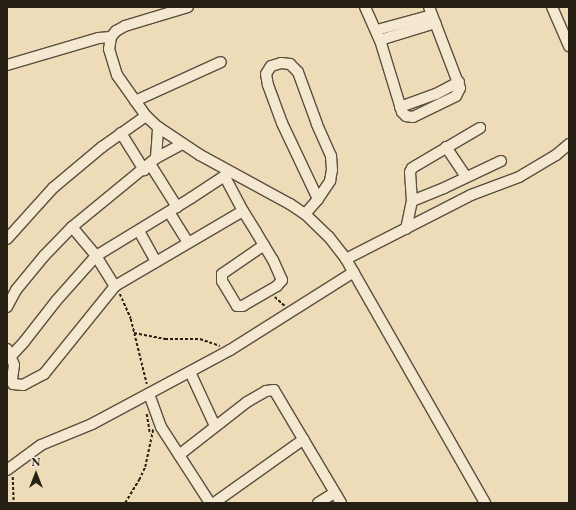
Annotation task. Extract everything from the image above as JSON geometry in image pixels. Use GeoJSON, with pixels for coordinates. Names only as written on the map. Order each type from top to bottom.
{"type":"FeatureCollection","features":[{"type":"Feature","properties":{"kind":"street"},"geometry":{"type":"LineString","coordinates":[[188,7],[125,26],[116,31],[111,37],[109,49],[117,75],[134,101],[146,116],[158,127],[228,175],[305,214],[329,236],[354,272],[485,503]]}},
{"type":"Feature","properties":{"kind":"street"},"geometry":{"type":"LineString","coordinates":[[365,7],[379,35],[400,106],[436,94],[459,82],[432,15],[379,35]]}},
{"type":"Feature","properties":{"kind":"street"},"geometry":{"type":"LineString","coordinates":[[552,7],[569,46]]}},
{"type":"Feature","properties":{"kind":"street"},"geometry":{"type":"LineString","coordinates":[[7,65],[99,38],[111,37]]}},
{"type":"Feature","properties":{"kind":"street"},"geometry":{"type":"LineString","coordinates":[[134,101],[221,62]]}},
{"type":"Feature","properties":{"kind":"street"},"geometry":{"type":"LineString","coordinates":[[305,214],[318,199],[330,181],[332,170],[331,156],[317,124],[298,72],[290,64],[281,63],[271,66],[266,74],[268,85],[282,123],[318,199]]}},
{"type":"Feature","properties":{"kind":"street"},"geometry":{"type":"LineString","coordinates":[[7,239],[53,188],[102,147],[146,116]]}},
{"type":"Feature","properties":{"kind":"street"},"geometry":{"type":"LineString","coordinates":[[150,164],[158,127]]}},
{"type":"Feature","properties":{"kind":"street"},"geometry":{"type":"LineString","coordinates":[[406,230],[412,201],[410,172],[418,164],[480,128]]}},
{"type":"Feature","properties":{"kind":"street"},"geometry":{"type":"LineString","coordinates":[[121,133],[150,164],[188,243]]}},
{"type":"Feature","properties":{"kind":"street"},"geometry":{"type":"LineString","coordinates":[[7,307],[16,290],[72,227],[150,164],[182,144]]}},
{"type":"Feature","properties":{"kind":"street"},"geometry":{"type":"LineString","coordinates":[[346,259],[406,230],[471,195],[519,177],[556,155],[569,144]]}},
{"type":"Feature","properties":{"kind":"street"},"geometry":{"type":"LineString","coordinates":[[446,147],[466,176]]}},
{"type":"Feature","properties":{"kind":"street"},"geometry":{"type":"LineString","coordinates":[[412,201],[444,188],[466,176],[501,161]]}},
{"type":"Feature","properties":{"kind":"street"},"geometry":{"type":"LineString","coordinates":[[228,175],[96,256],[56,301],[24,342],[9,352],[14,369],[12,380],[13,384],[23,385],[37,379],[50,368],[115,286],[243,212]]}},
{"type":"Feature","properties":{"kind":"street"},"geometry":{"type":"LineString","coordinates":[[228,175],[243,212],[264,245],[282,280],[280,284],[243,306],[237,306],[222,282],[221,277],[225,271],[264,245]]}},
{"type":"Feature","properties":{"kind":"street"},"geometry":{"type":"LineString","coordinates":[[72,227],[96,256],[115,286]]}},
{"type":"Feature","properties":{"kind":"street"},"geometry":{"type":"LineString","coordinates":[[139,231],[156,262]]}},
{"type":"Feature","properties":{"kind":"street"},"geometry":{"type":"LineString","coordinates":[[10,468],[41,445],[76,432],[230,350],[354,272]]}},
{"type":"Feature","properties":{"kind":"street"},"geometry":{"type":"LineString","coordinates":[[190,372],[216,426]]}},
{"type":"Feature","properties":{"kind":"street"},"geometry":{"type":"LineString","coordinates":[[179,455],[260,394],[270,389],[274,390],[341,503]]}},
{"type":"Feature","properties":{"kind":"street"},"geometry":{"type":"LineString","coordinates":[[149,394],[161,427],[210,503]]}},
{"type":"Feature","properties":{"kind":"street"},"geometry":{"type":"LineString","coordinates":[[214,503],[304,439]]}},
{"type":"Feature","properties":{"kind":"street"},"geometry":{"type":"LineString","coordinates":[[318,503],[334,493]]}},
{"type":"Feature","properties":{"kind":"path"},"geometry":{"type":"LineString","coordinates":[[115,286],[126,307],[149,394]]}},
{"type":"Feature","properties":{"kind":"path"},"geometry":{"type":"LineString","coordinates":[[263,294],[273,296],[290,312]]}},
{"type":"Feature","properties":{"kind":"path"},"geometry":{"type":"LineString","coordinates":[[134,333],[165,339],[200,339],[230,350]]}},
{"type":"Feature","properties":{"kind":"path"},"geometry":{"type":"LineString","coordinates":[[125,503],[145,467],[156,415]]}},
{"type":"Feature","properties":{"kind":"path"},"geometry":{"type":"LineString","coordinates":[[10,468],[14,503]]}}]}
